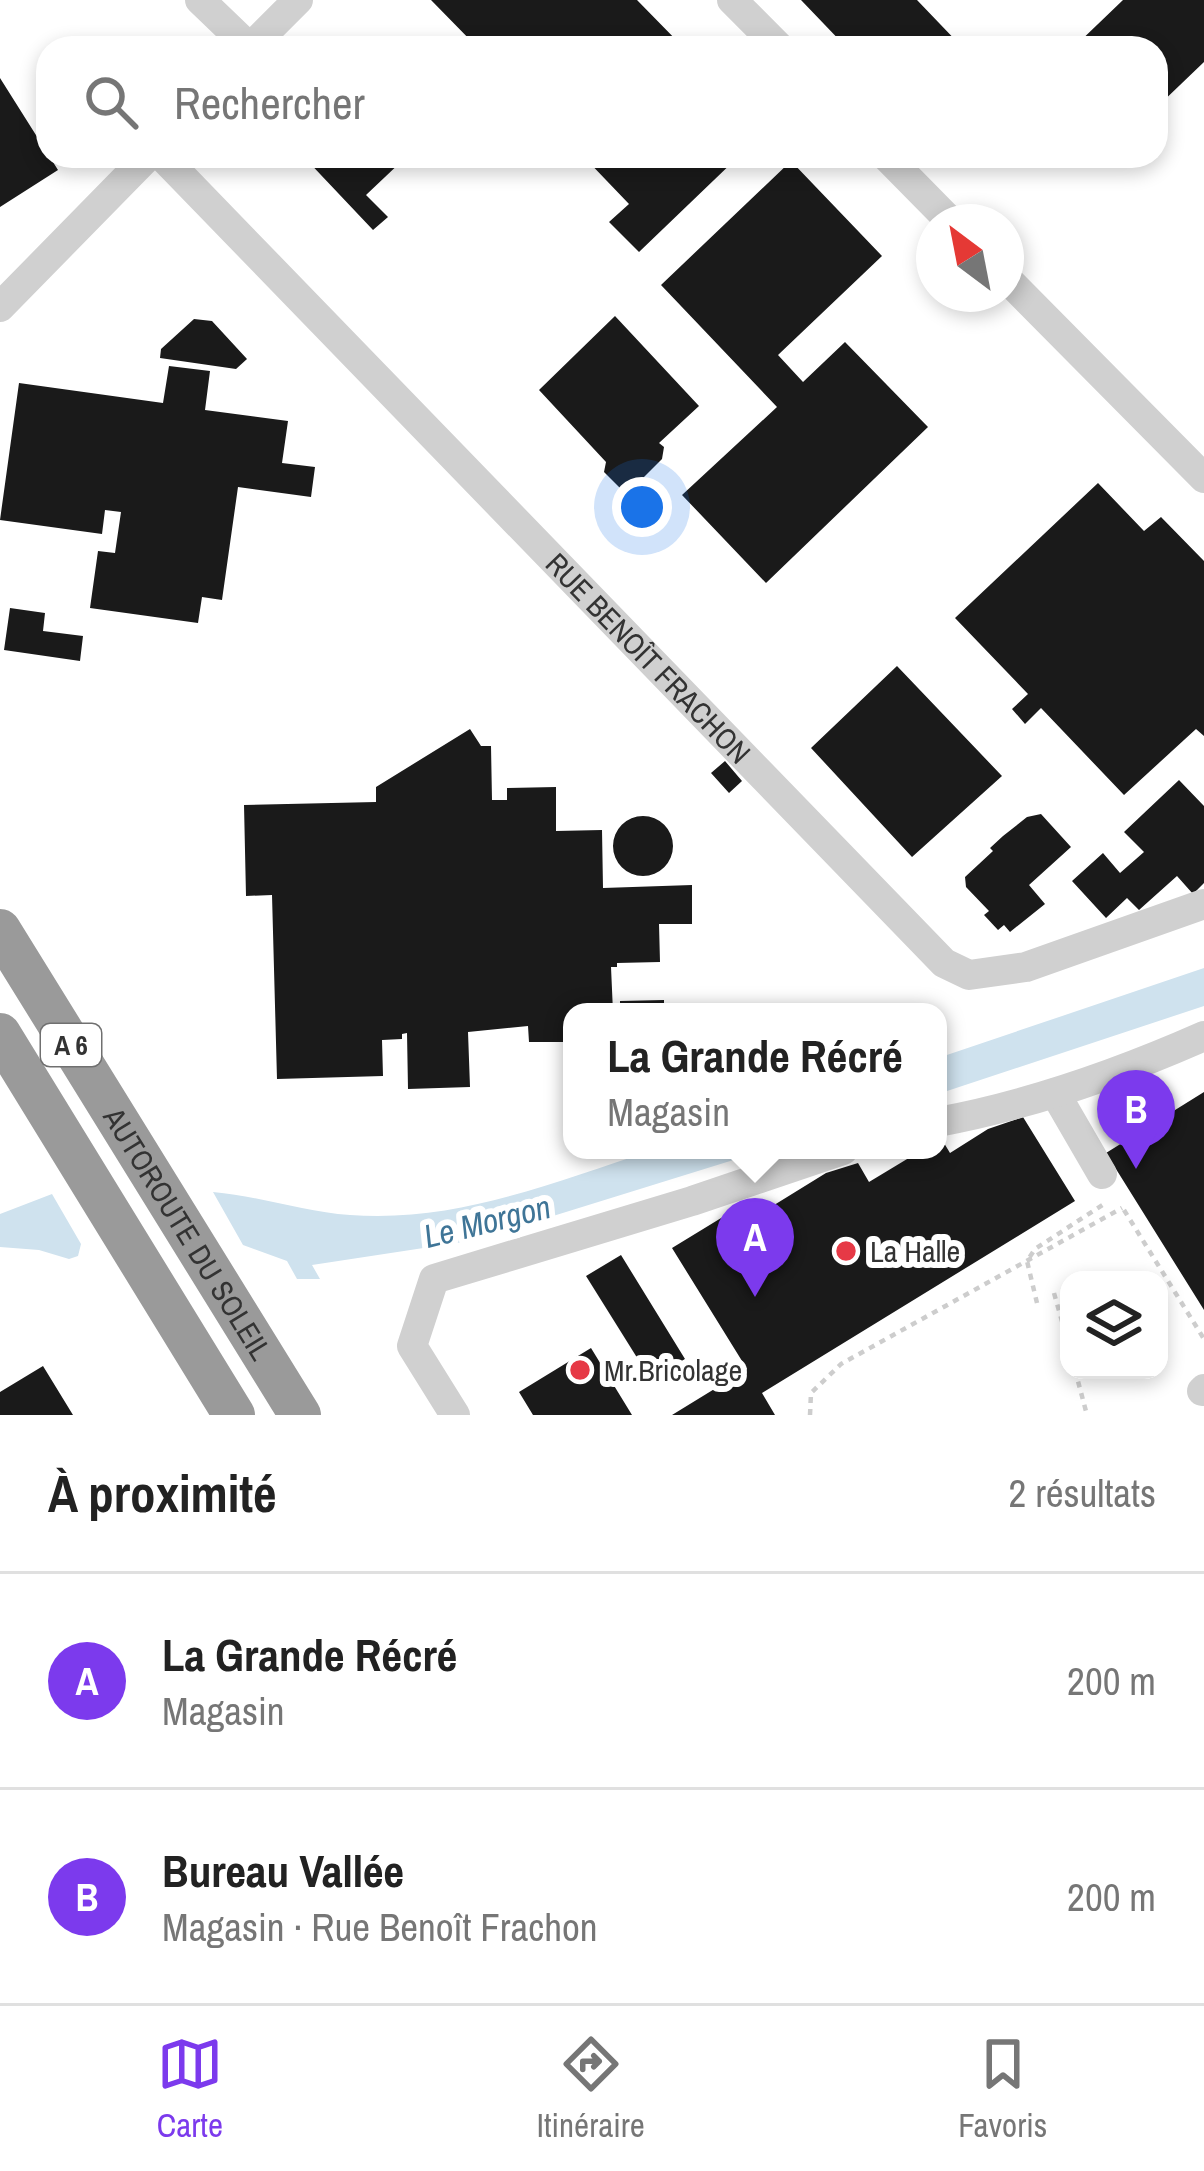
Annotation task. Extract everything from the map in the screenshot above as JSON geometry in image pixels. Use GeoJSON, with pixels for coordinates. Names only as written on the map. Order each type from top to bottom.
{"type":"FeatureCollection","features":[{"type":"Feature","properties":{"kind":"highway","name":"AUTOROUTE DU SOLEIL"},"geometry":{"type":"LineString","coordinates":[[0,930],[299,1415]]}},
{"type":"Feature","properties":{"kind":"highway","name":"AUTOROUTE DU SOLEIL"},"geometry":{"type":"LineString","coordinates":[[0,1034],[234,1415]]}},
{"type":"Feature","properties":{"kind":"street"},"geometry":{"type":"LineString","coordinates":[[200,0],[238,36]]}},
{"type":"Feature","properties":{"kind":"street"},"geometry":{"type":"LineString","coordinates":[[262,36],[298,0]]}},
{"type":"Feature","properties":{"kind":"street"},"geometry":{"type":"LineString","coordinates":[[733,0],[768,36]]}},
{"type":"Feature","properties":{"kind":"street"},"geometry":{"type":"LineString","coordinates":[[0,307],[136,168]]}},
{"type":"Feature","properties":{"kind":"street","name":"RUE BENOÎT FRACHON"},"geometry":{"type":"LineString","coordinates":[[174,168],[944,963],[969,976],[1026,967],[1204,904]]}},
{"type":"Feature","properties":{"kind":"street"},"geometry":{"type":"LineString","coordinates":[[898,168],[933,204]]}},
{"type":"Feature","properties":{"kind":"street"},"geometry":{"type":"LineString","coordinates":[[1024,296],[1204,478]]}},
{"type":"Feature","properties":{"kind":"street"},"geometry":{"type":"LineString","coordinates":[[947,1119],[1002,1110],[1138,1065],[1204,1036]]}},
{"type":"Feature","properties":{"kind":"street"},"geometry":{"type":"LineString","coordinates":[[1054,1093],[1101,1190]]}},
{"type":"Feature","properties":{"kind":"street"},"geometry":{"type":"LineString","coordinates":[[455,1415],[412,1346],[434,1279],[816,1159]]}},
{"type":"Feature","properties":{"kind":"path"},"geometry":{"type":"LineString","coordinates":[[1036,1304],[1027,1261],[1101,1190],[1122,1208],[1204,1339]]}},
{"type":"Feature","properties":{"kind":"path"},"geometry":{"type":"LineString","coordinates":[[810,1415],[811,1393],[841,1364],[1122,1208]]}},
{"type":"Feature","properties":{"kind":"path"},"geometry":{"type":"LineString","coordinates":[[1054,1293],[1060,1314]]}},
{"type":"Feature","properties":{"kind":"path"},"geometry":{"type":"LineString","coordinates":[[1077,1379],[1087,1415]]}},
{"type":"Feature","properties":{"kind":"water"},"geometry":{"type":"Polygon","coordinates":[[[1204,968],[1204,1006],[947,1091],[947,1055],[1204,968]]]}},
{"type":"Feature","properties":{"kind":"water","name":"Le Morgon"},"geometry":{"type":"Polygon","coordinates":[[[627,1159],[737,1159],[476,1240],[312,1265],[320,1279],[297,1279],[287,1261],[243,1245],[213,1192],[316,1211],[390,1216],[467,1206],[627,1159]]]}},
{"type":"Feature","properties":{"kind":"water"},"geometry":{"type":"Polygon","coordinates":[[[52,1194],[81,1244],[78,1256],[69,1259],[39,1250],[0,1247],[0,1214],[52,1194]]]}},
{"type":"Feature","properties":{"kind":"building"},"geometry":{"type":"Polygon","coordinates":[[[431,0],[637,0],[672,36],[466,36],[431,0]]]}},
{"type":"Feature","properties":{"kind":"building"},"geometry":{"type":"Polygon","coordinates":[[[801,0],[917,0],[952,36],[836,36],[801,0]]]}},
{"type":"Feature","properties":{"kind":"building"},"geometry":{"type":"Polygon","coordinates":[[[1123,0],[1204,0],[1204,62],[1168,96],[1168,36],[1086,36],[1123,0]]]}},
{"type":"Feature","properties":{"kind":"building"},"geometry":{"type":"Polygon","coordinates":[[[0,78],[36,135],[36,168],[58,170],[0,207],[0,78]]]}},
{"type":"Feature","properties":{"kind":"building"},"geometry":{"type":"Polygon","coordinates":[[[314,168],[394,168],[366,195],[388,217],[373,230],[314,168]]]}},
{"type":"Feature","properties":{"kind":"building"},"geometry":{"type":"Polygon","coordinates":[[[594,168],[726,168],[639,252],[609,222],[629,204],[594,168]]]}},
{"type":"Feature","properties":{"kind":"building"},"geometry":{"type":"Polygon","coordinates":[[[784,168],[798,168],[882,256],[778,355],[803,382],[845,342],[928,427],[766,583],[682,495],[777,407],[661,285],[784,168]]]}},
{"type":"Feature","properties":{"kind":"building"},"geometry":{"type":"Polygon","coordinates":[[[615,316],[699,406],[659,443],[664,447],[662,459],[632,489],[620,488],[604,472],[606,462],[539,390],[615,316]]]}},
{"type":"Feature","properties":{"kind":"building"},"geometry":{"type":"Polygon","coordinates":[[[194,319],[212,321],[247,359],[236,369],[160,358],[161,349],[194,319]]]}},
{"type":"Feature","properties":{"kind":"building"},"geometry":{"type":"Polygon","coordinates":[[[169,366],[210,371],[205,410],[288,421],[282,463],[315,467],[311,497],[238,487],[222,600],[202,597],[198,623],[90,608],[98,551],[115,553],[121,512],[105,510],[102,534],[0,520],[19,383],[163,403],[169,366]]]}},
{"type":"Feature","properties":{"kind":"building"},"geometry":{"type":"Polygon","coordinates":[[[1098,483],[1144,531],[1161,517],[1204,561],[1204,736],[1196,729],[1124,795],[1041,708],[1025,724],[1012,709],[1028,694],[955,618],[1098,483]]]}},
{"type":"Feature","properties":{"kind":"building"},"geometry":{"type":"Polygon","coordinates":[[[10,608],[45,613],[43,631],[83,636],[80,661],[4,650],[10,608]]]}},
{"type":"Feature","properties":{"kind":"building"},"geometry":{"type":"Polygon","coordinates":[[[897,666],[1002,776],[912,857],[811,748],[897,666]]]}},
{"type":"Feature","properties":{"kind":"building"},"geometry":{"type":"Polygon","coordinates":[[[470,729],[481,746],[491,746],[492,800],[507,800],[507,788],[556,787],[556,831],[602,830],[603,888],[692,885],[692,924],[659,924],[660,962],[611,967],[613,1003],[563,1003],[563,1042],[529,1042],[528,1026],[468,1032],[470,1087],[408,1089],[407,1033],[402,1039],[382,1040],[383,1076],[277,1079],[272,895],[246,896],[244,805],[376,802],[376,787],[470,729]]]}},
{"type":"Feature","properties":{"kind":"building"},"geometry":{"type":"Polygon","coordinates":[[[725,761],[742,781],[729,793],[711,773],[725,761]]]}},
{"type":"Feature","properties":{"kind":"building"},"geometry":{"type":"Polygon","coordinates":[[[1179,780],[1204,806],[1204,883],[1193,894],[1177,876],[1139,910],[1127,898],[1106,918],[1072,881],[1103,853],[1120,873],[1144,852],[1124,832],[1179,780]]]}},
{"type":"Feature","properties":{"kind":"building"},"geometry":{"type":"Polygon","coordinates":[[[1041,814],[1071,847],[1029,885],[1045,904],[1010,932],[1004,925],[998,930],[984,915],[989,911],[966,887],[965,877],[1003,836],[1027,817],[1041,814]]]}},
{"type":"Feature","properties":{"kind":"building"},"geometry":{"type":"Polygon","coordinates":[[[643,816],[664,825],[673,846],[664,867],[643,876],[622,867],[613,846],[622,825],[643,816]]]}},
{"type":"Feature","properties":{"kind":"building"},"geometry":{"type":"Polygon","coordinates":[[[664,1000],[664,1003],[620,1003],[664,1000]]]}},
{"type":"Feature","properties":{"kind":"building"},"geometry":{"type":"Polygon","coordinates":[[[1204,1092],[1204,1310],[1106,1153],[1204,1092]]]}},
{"type":"Feature","properties":{"kind":"building"},"geometry":{"type":"Polygon","coordinates":[[[1023,1117],[1075,1201],[762,1393],[775,1415],[672,1415],[747,1369],[672,1248],[749,1201],[758,1215],[826,1173],[858,1163],[869,1182],[907,1159],[947,1159],[947,1148],[950,1153],[988,1129],[1023,1117]]]}},
{"type":"Feature","properties":{"kind":"building"},"geometry":{"type":"Polygon","coordinates":[[[621,1255],[685,1359],[651,1380],[586,1276],[621,1255]]]}},
{"type":"Feature","properties":{"kind":"building","name":"Mr.Bricolage"},"geometry":{"type":"Polygon","coordinates":[[[591,1348],[632,1415],[533,1415],[519,1392],[591,1348]]]}},
{"type":"Feature","properties":{"kind":"building"},"geometry":{"type":"Polygon","coordinates":[[[43,1366],[73,1415],[0,1415],[0,1392],[43,1366]]]}},
{"type":"Feature","properties":{"kind":"place","name":"Bureau Vallée"},"geometry":{"type":"Point","coordinates":[1136,1169]}},
{"type":"Feature","properties":{"kind":"place","name":"La Halle"},"geometry":{"type":"Point","coordinates":[846,1251]}},
{"type":"Feature","properties":{"kind":"place","name":"La Grande Récré"},"geometry":{"type":"Point","coordinates":[755,1297]}},
{"type":"Feature","properties":{"kind":"place","name":"Mr.Bricolage"},"geometry":{"type":"Point","coordinates":[580,1370]}}]}
